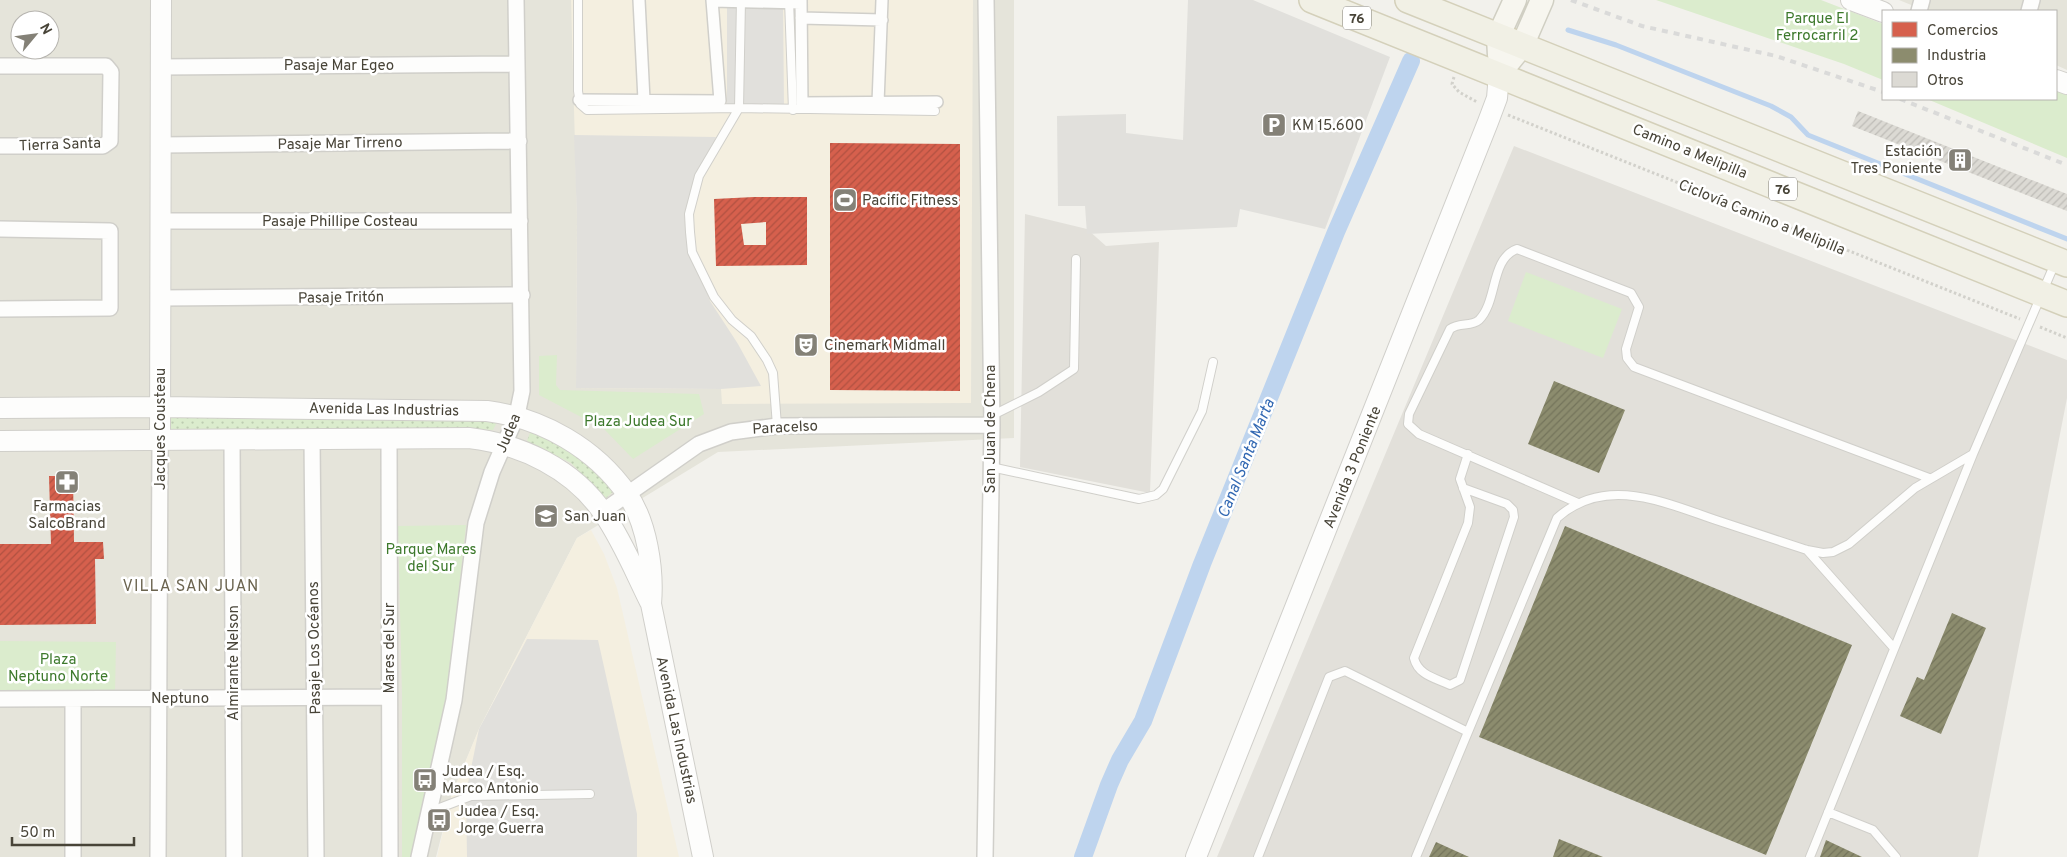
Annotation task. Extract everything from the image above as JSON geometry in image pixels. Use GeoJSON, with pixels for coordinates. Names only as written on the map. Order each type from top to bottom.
{"type":"FeatureCollection","features":[{"type":"Feature","properties":{"kind":"main road","name":"Camino a Melipilla"},"geometry":{"type":"LineString","coordinates":[[1312,0],[2067,304]]}},
{"type":"Feature","properties":{"kind":"main road","name":"Avenida 3 Poniente"},"geometry":{"type":"LineString","coordinates":[[1499,74],[1498,36],[1515,0]]}},
{"type":"Feature","properties":{"kind":"main road"},"geometry":{"type":"LineString","coordinates":[[1499,74],[1522,46],[1542,0]]}},
{"type":"Feature","properties":{"kind":"main road","name":"76"},"geometry":{"type":"LineString","coordinates":[[1412,2],[2062,262]]}},
{"type":"Feature","properties":{"kind":"street","name":"Jacques Cousteau"},"geometry":{"type":"LineString","coordinates":[[158,857],[161,0]]}},
{"type":"Feature","properties":{"kind":"street","name":"Judea"},"geometry":{"type":"LineString","coordinates":[[419,857],[454,700],[476,524],[485,490],[503,443],[517,415],[523,380],[516,0]]}},
{"type":"Feature","properties":{"kind":"street"},"geometry":{"type":"LineString","coordinates":[[639,0],[644,100]]}},
{"type":"Feature","properties":{"kind":"street"},"geometry":{"type":"LineString","coordinates":[[579,100],[720,101],[712,1],[741,0],[801,2],[802,103],[878,103],[936,106]]}},
{"type":"Feature","properties":{"kind":"street"},"geometry":{"type":"LineString","coordinates":[[878,103],[882,0]]}},
{"type":"Feature","properties":{"kind":"street","name":"San Juan de Chena"},"geometry":{"type":"LineString","coordinates":[[985,857],[991,467],[986,0]]}},
{"type":"Feature","properties":{"kind":"street"},"geometry":{"type":"LineString","coordinates":[[1852,0],[1882,12]]}},
{"type":"Feature","properties":{"kind":"street"},"geometry":{"type":"LineString","coordinates":[[801,18],[882,20]]}},
{"type":"Feature","properties":{"kind":"street","name":"Pasaje Mar Egeo"},"geometry":{"type":"LineString","coordinates":[[161,67],[518,64]]}},
{"type":"Feature","properties":{"kind":"street","name":"Tierra Santa"},"geometry":{"type":"LineString","coordinates":[[0,66],[106,66],[111,72],[110,141],[103,146],[0,146]]}},
{"type":"Feature","properties":{"kind":"street","name":"Avenida 3 Poniente"},"geometry":{"type":"LineString","coordinates":[[1196,857],[1493,110],[1499,74]]}},
{"type":"Feature","properties":{"kind":"street","name":"Pasaje Mar Tirreno"},"geometry":{"type":"LineString","coordinates":[[161,145],[519,141]]}},
{"type":"Feature","properties":{"kind":"street","name":"Pasaje Phillipe Costeau"},"geometry":{"type":"LineString","coordinates":[[161,221],[520,220]]}},
{"type":"Feature","properties":{"kind":"street"},"geometry":{"type":"LineString","coordinates":[[0,229],[110,230],[110,308],[0,309]]}},
{"type":"Feature","properties":{"kind":"street","name":"Pasaje Tritón"},"geometry":{"type":"LineString","coordinates":[[161,298],[522,295]]}},
{"type":"Feature","properties":{"kind":"street","name":"Avenida Las Industrias"},"geometry":{"type":"LineString","coordinates":[[0,408],[160,407],[463,410],[517,415],[555,432],[586,452],[628,494],[637,514],[652,568],[651,604],[703,857]]}},
{"type":"Feature","properties":{"kind":"street","name":"Paracelso"},"geometry":{"type":"LineString","coordinates":[[602,512],[699,444],[711,438],[740,430],[777,426],[991,421]]}},
{"type":"Feature","properties":{"kind":"street","name":"Mares del Sur"},"geometry":{"type":"LineString","coordinates":[[388,438],[390,857]]}},
{"type":"Feature","properties":{"kind":"street","name":"Avenida Las Industrias"},"geometry":{"type":"LineString","coordinates":[[0,441],[469,438],[503,443],[554,467],[579,486],[602,512],[620,540],[651,604]]}},
{"type":"Feature","properties":{"kind":"street","name":"Pasaje Los Océanos"},"geometry":{"type":"LineString","coordinates":[[312,439],[316,857]]}},
{"type":"Feature","properties":{"kind":"street","name":"Almirante Nelson"},"geometry":{"type":"LineString","coordinates":[[232,440],[234,857]]}},
{"type":"Feature","properties":{"kind":"street","name":"Neptuno"},"geometry":{"type":"LineString","coordinates":[[0,699],[389,697]]}},
{"type":"Feature","properties":{"kind":"street"},"geometry":{"type":"LineString","coordinates":[[73,699],[73,857]]}},
{"type":"Feature","properties":{"kind":"lane"},"geometry":{"type":"LineString","coordinates":[[578,0],[579,100],[584,109],[594,112],[936,106]]}},
{"type":"Feature","properties":{"kind":"lane"},"geometry":{"type":"LineString","coordinates":[[741,0],[739,108],[699,176],[689,214],[692,252],[698,268],[714,297],[732,320],[750,336],[767,360],[774,382],[777,426]]}},
{"type":"Feature","properties":{"kind":"lane"},"geometry":{"type":"LineString","coordinates":[[788,1],[793,110]]}},
{"type":"Feature","properties":{"kind":"lane"},"geometry":{"type":"LineString","coordinates":[[1578,503],[1419,434],[1408,424],[1409,414],[1450,329],[1455,324],[1470,324],[1478,320],[1485,310],[1505,257],[1517,249],[1631,293],[1639,307],[1626,349],[1627,358],[1634,367],[1929,478]]}},
{"type":"Feature","properties":{"kind":"lane"},"geometry":{"type":"LineString","coordinates":[[991,421],[1074,369],[1076,259]]}},
{"type":"Feature","properties":{"kind":"lane"},"geometry":{"type":"LineString","coordinates":[[1810,857],[1973,454],[2043,294],[2062,262]]}},
{"type":"Feature","properties":{"kind":"lane"},"geometry":{"type":"LineString","coordinates":[[991,467],[1139,500],[1156,495],[1163,489],[1202,411],[1213,362]]}},
{"type":"Feature","properties":{"kind":"lane"},"geometry":{"type":"LineString","coordinates":[[1464,488],[1507,504],[1513,510],[1514,517],[1460,680],[1450,685],[1421,672],[1416,666],[1414,658],[1468,523],[1470,507],[1460,478],[1468,454]]}},
{"type":"Feature","properties":{"kind":"lane"},"geometry":{"type":"LineString","coordinates":[[1416,857],[1557,518],[1570,506],[1588,498],[1618,494],[1651,498],[1807,550],[1823,553],[1833,552],[1849,544],[1929,478],[1973,454]]}},
{"type":"Feature","properties":{"kind":"lane"},"geometry":{"type":"LineString","coordinates":[[1807,550],[1894,647]]}},
{"type":"Feature","properties":{"kind":"lane"},"geometry":{"type":"LineString","coordinates":[[1258,857],[1329,677],[1345,671],[1468,732]]}},
{"type":"Feature","properties":{"kind":"lane"},"geometry":{"type":"LineString","coordinates":[[429,812],[471,796],[590,794]]}},
{"type":"Feature","properties":{"kind":"lane"},"geometry":{"type":"LineString","coordinates":[[1828,812],[1873,830],[1896,857]]}},
{"type":"Feature","properties":{"kind":"path","name":"Ciclovía Camino a Melipilla"},"geometry":{"type":"LineString","coordinates":[[1459,92],[1493,110],[2067,338]]}},
{"type":"Feature","properties":{"kind":"shaded area"},"geometry":{"type":"Polygon","coordinates":[[[0,0],[1014,0],[1014,438],[718,452],[577,538],[479,729],[452,794],[436,857],[0,857],[0,0]]]}},
{"type":"Feature","properties":{"kind":"shaded area"},"geometry":{"type":"Polygon","coordinates":[[[571,0],[973,0],[971,403],[722,404],[721,389],[576,388],[577,219],[571,0]]]}},
{"type":"Feature","properties":{"kind":"shaded area"},"geometry":{"type":"Polygon","coordinates":[[[727,0],[783,0],[784,108],[727,108],[727,0]]]}},
{"type":"Feature","properties":{"kind":"shaded area","name":"KM 15.600"},"geometry":{"type":"Polygon","coordinates":[[[1188,0],[1253,0],[1390,57],[1325,229],[1240,209],[1237,227],[1087,234],[1085,206],[1058,206],[1057,116],[1126,114],[1126,133],[1183,140],[1188,0]]]}},
{"type":"Feature","properties":{"kind":"shaded area"},"geometry":{"type":"Polygon","coordinates":[[[1899,0],[2067,0],[2067,70],[2057,65],[2057,10],[1924,10],[1899,0]]]}},
{"type":"Feature","properties":{"kind":"shaded area"},"geometry":{"type":"Polygon","coordinates":[[[574,135],[716,137],[700,181],[690,223],[696,264],[710,301],[738,344],[761,386],[721,389],[576,388],[577,219],[574,135]]]}},
{"type":"Feature","properties":{"kind":"shaded area"},"geometry":{"type":"Polygon","coordinates":[[[1514,146],[2067,360],[2067,398],[1978,857],[1217,857],[1514,146]]]}},
{"type":"Feature","properties":{"kind":"shaded area"},"geometry":{"type":"Polygon","coordinates":[[[1025,214],[1087,229],[1106,246],[1159,242],[1150,493],[1020,467],[1025,214]]]}},
{"type":"Feature","properties":{"kind":"shaded area"},"geometry":{"type":"Polygon","coordinates":[[[591,530],[604,554],[617,588],[679,857],[437,857],[452,794],[479,729],[577,538],[591,530]]]}},
{"type":"Feature","properties":{"kind":"shaded area"},"geometry":{"type":"Polygon","coordinates":[[[527,639],[598,640],[637,814],[637,857],[467,857],[466,793],[479,729],[527,639]]]}},
{"type":"Feature","properties":{"kind":"green space","name":"Parque El Ferrocarril 2"},"geometry":{"type":"Polygon","coordinates":[[[1656,0],[1821,0],[1882,24],[1882,80],[1844,64],[1656,0]]]}},
{"type":"Feature","properties":{"kind":"green space"},"geometry":{"type":"Polygon","coordinates":[[[2057,90],[2067,95],[2067,158],[1929,100],[2057,100],[2057,90]]]}},
{"type":"Feature","properties":{"kind":"green space"},"geometry":{"type":"Polygon","coordinates":[[[1526,272],[1622,309],[1603,358],[1508,321],[1526,272]]]}},
{"type":"Feature","properties":{"kind":"green space","name":"Plaza Judea Sur"},"geometry":{"type":"Polygon","coordinates":[[[557,355],[556,385],[560,390],[699,394],[704,414],[633,459],[604,429],[539,395],[539,356],[557,355]]]}},
{"type":"Feature","properties":{"kind":"green space"},"geometry":{"type":"Polygon","coordinates":[[[168,414],[499,418],[493,430],[462,428],[167,431],[168,414]]]}},
{"type":"Feature","properties":{"kind":"green space"},"geometry":{"type":"Polygon","coordinates":[[[531,430],[578,453],[615,490],[606,498],[571,463],[527,441],[531,430]]]}},
{"type":"Feature","properties":{"kind":"green space","name":"Parque Mares del Sur"},"geometry":{"type":"Polygon","coordinates":[[[466,525],[447,700],[411,857],[402,857],[402,694],[398,526],[466,525]]]}},
{"type":"Feature","properties":{"kind":"green space","name":"Plaza Neptuno Norte"},"geometry":{"type":"Polygon","coordinates":[[[0,641],[116,642],[115,694],[0,693],[0,641]]]}},
{"type":"Feature","properties":{"kind":"building: Comercios"},"geometry":{"type":"Polygon","coordinates":[[[830,143],[960,144],[960,391],[830,390],[830,143]]]}},
{"type":"Feature","properties":{"kind":"building: Comercios"},"geometry":{"type":"Polygon","coordinates":[[[807,197],[807,265],[716,266],[714,199],[807,197]],[[766,222],[741,224],[744,245],[766,245],[766,222]]]}},
{"type":"Feature","properties":{"kind":"building: Comercios"},"geometry":{"type":"Polygon","coordinates":[[[49,476],[73,476],[74,542],[103,542],[104,559],[95,559],[96,624],[0,625],[0,544],[51,544],[49,476]]]}},
{"type":"Feature","properties":{"kind":"building: Industria"},"geometry":{"type":"Polygon","coordinates":[[[1554,381],[1625,410],[1599,473],[1528,444],[1554,381]]]}},
{"type":"Feature","properties":{"kind":"building: Industria"},"geometry":{"type":"Polygon","coordinates":[[[1565,526],[1852,645],[1766,855],[1479,737],[1565,526]]]}},
{"type":"Feature","properties":{"kind":"building: Industria"},"geometry":{"type":"Polygon","coordinates":[[[1952,613],[1986,628],[1941,734],[1900,716],[1917,677],[1924,680],[1952,613]]]}},
{"type":"Feature","properties":{"kind":"building: Industria"},"geometry":{"type":"Polygon","coordinates":[[[1559,839],[1603,857],[1553,857],[1559,839]]]}},
{"type":"Feature","properties":{"kind":"building: Industria"},"geometry":{"type":"Polygon","coordinates":[[[1826,840],[1862,857],[1820,857],[1826,840]]]}},
{"type":"Feature","properties":{"kind":"building: Industria"},"geometry":{"type":"Polygon","coordinates":[[[1436,842],[1469,857],[1429,857],[1436,842]]]}},
{"type":"Feature","properties":{"kind":"building: Otros","name":"Estación Tres Poniente"},"geometry":{"type":"Polygon","coordinates":[[[1858,111],[2067,194],[2067,211],[1852,126],[1858,111]]]}},
{"type":"Feature","properties":{"kind":"waterway"},"geometry":{"type":"LineString","coordinates":[[1568,30],[1616,45],[1771,106],[1791,117],[1808,135],[2067,239]]}},
{"type":"Feature","properties":{"kind":"waterway","name":"Canal Santa Marta"},"geometry":{"type":"LineString","coordinates":[[1083,857],[1120,760],[1143,721],[1202,564],[1336,232],[1411,61]]}},
{"type":"Feature","properties":{"kind":"railway"},"geometry":{"type":"LineString","coordinates":[[1571,0],[1642,26],[1776,56],[1882,92]]}},
{"type":"Feature","properties":{"kind":"railway"},"geometry":{"type":"LineString","coordinates":[[1903,100],[2067,165]]}},
{"type":"Feature","properties":{"kind":"place","name":"KM 15.600"},"geometry":{"type":"Point","coordinates":[1274,125]}},
{"type":"Feature","properties":{"kind":"place","name":"Estación Tres Poniente"},"geometry":{"type":"Point","coordinates":[1960,160]}},
{"type":"Feature","properties":{"kind":"place","name":"Pacific Fitness"},"geometry":{"type":"Point","coordinates":[845,200]}},
{"type":"Feature","properties":{"kind":"place","name":"Cinemark Midmall"},"geometry":{"type":"Point","coordinates":[806,345]}},
{"type":"Feature","properties":{"kind":"place","name":"Farmacias SalcoBrand"},"geometry":{"type":"Point","coordinates":[67,482]}},
{"type":"Feature","properties":{"kind":"place","name":"San Juan"},"geometry":{"type":"Point","coordinates":[546,516]}},
{"type":"Feature","properties":{"kind":"place","name":"Judea / Esq. Marco Antonio"},"geometry":{"type":"Point","coordinates":[425,780]}},
{"type":"Feature","properties":{"kind":"place","name":"Judea / Esq. Jorge Guerra"},"geometry":{"type":"Point","coordinates":[439,820]}},
{"type":"Feature","properties":{"kind":"district","name":"VILLA SAN JUAN"},"geometry":{"type":"Point","coordinates":[191,585]}}]}
